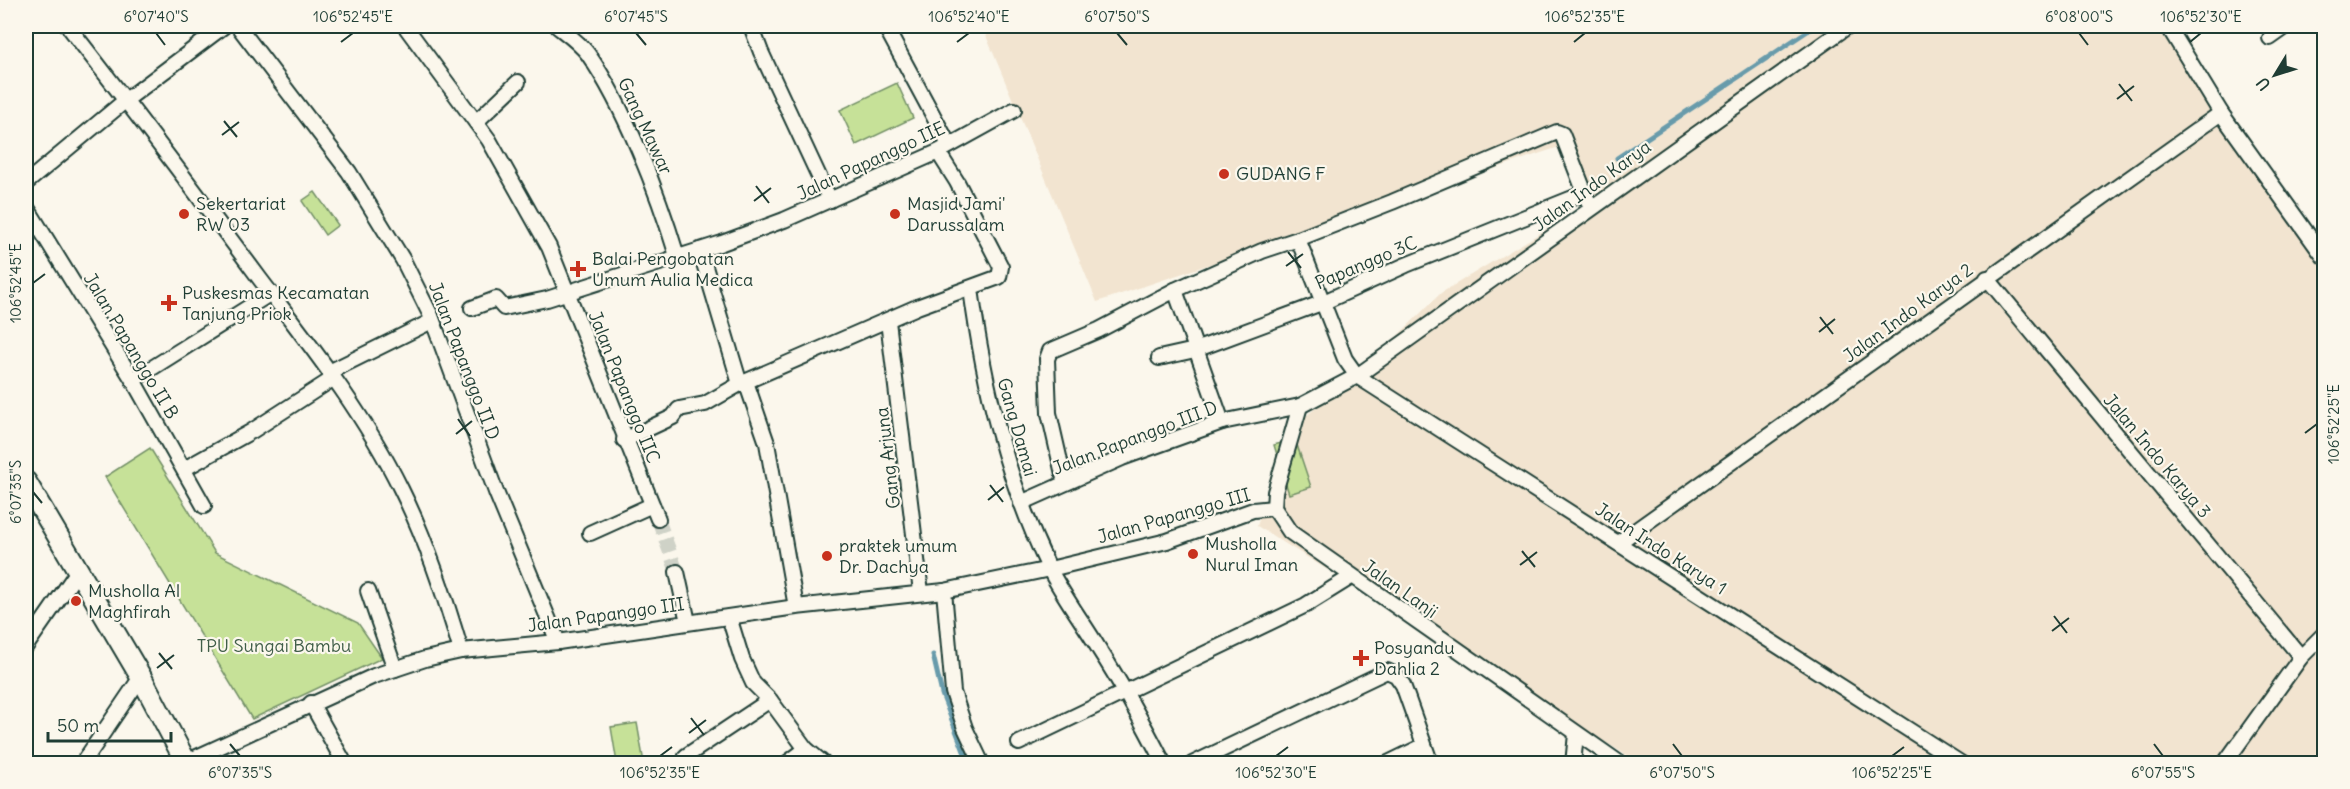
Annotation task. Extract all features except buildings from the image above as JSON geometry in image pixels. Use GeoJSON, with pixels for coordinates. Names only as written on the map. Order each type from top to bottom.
{"type":"FeatureCollection","features":[{"type":"Feature","properties":{"kind":"street"},"geometry":{"type":"LineString","coordinates":[[68,26],[271,293],[363,421],[401,489],[443,590],[461,651]]}},
{"type":"Feature","properties":{"kind":"street"},"geometry":{"type":"LineString","coordinates":[[26,183],[126,100],[224,26]]}},
{"type":"Feature","properties":{"kind":"street","name":"Jalan Papanggo II D"},"geometry":{"type":"LineString","coordinates":[[238,26],[349,172],[403,260],[432,321],[496,492],[558,642]]}},
{"type":"Feature","properties":{"kind":"street","name":"Jalan Papanggo IIC"},"geometry":{"type":"LineString","coordinates":[[405,26],[489,140],[530,211],[567,292],[624,440],[658,519]]}},
{"type":"Feature","properties":{"kind":"street","name":"Gang Mawar"},"geometry":{"type":"LineString","coordinates":[[557,26],[587,53],[608,88],[661,207],[676,256]]}},
{"type":"Feature","properties":{"kind":"street"},"geometry":{"type":"LineString","coordinates":[[751,26],[830,200]]}},
{"type":"Feature","properties":{"kind":"street"},"geometry":{"type":"LineString","coordinates":[[624,440],[673,417],[679,409],[705,405],[743,383],[917,307],[999,277],[1001,267],[957,182],[944,149],[885,26]]}},
{"type":"Feature","properties":{"kind":"street","name":"Jalan Indo Karya"},"geometry":{"type":"LineString","coordinates":[[1300,406],[1357,376],[1848,26]]}},
{"type":"Feature","properties":{"kind":"street"},"geometry":{"type":"LineString","coordinates":[[2168,26],[2221,113],[2325,257]]}},
{"type":"Feature","properties":{"kind":"street"},"geometry":{"type":"LineString","coordinates":[[2270,38],[2287,26]]}},
{"type":"Feature","properties":{"kind":"street"},"geometry":{"type":"LineString","coordinates":[[476,122],[518,82]]}},
{"type":"Feature","properties":{"kind":"street","name":"Jalan Papanggo IIE"},"geometry":{"type":"LineString","coordinates":[[472,308],[496,299],[504,308],[507,308],[567,292],[700,250],[784,220],[944,149],[1014,110]]}},
{"type":"Feature","properties":{"kind":"street","name":"Jalan Indo Karya 2"},"geometry":{"type":"LineString","coordinates":[[1618,543],[2221,113]]}},
{"type":"Feature","properties":{"kind":"street"},"geometry":{"type":"LineString","coordinates":[[1065,483],[1048,413],[1047,358],[1050,351],[1099,330],[1175,290],[1262,251],[1392,202],[1557,132],[1562,134],[1591,208]]}},
{"type":"Feature","properties":{"kind":"street","name":"Papanggo 3C"},"geometry":{"type":"LineString","coordinates":[[1159,358],[1195,350],[1324,302],[1406,265],[1585,193]]}},
{"type":"Feature","properties":{"kind":"street","name":"Jalan Papanggo II B"},"geometry":{"type":"LineString","coordinates":[[26,206],[133,380],[204,506]]}},
{"type":"Feature","properties":{"kind":"street","name":"Jalan Indo Karya 1"},"geometry":{"type":"LineString","coordinates":[[1298,239],[1345,359],[1357,376],[1962,764]]}},
{"type":"Feature","properties":{"kind":"street"},"geometry":{"type":"LineString","coordinates":[[700,250],[743,383],[766,443],[796,608]]}},
{"type":"Feature","properties":{"kind":"street","name":"Jalan Indo Karya 3"},"geometry":{"type":"LineString","coordinates":[[1987,278],[2301,657]]}},
{"type":"Feature","properties":{"kind":"street","name":"Gang Damai"},"geometry":{"type":"LineString","coordinates":[[971,289],[980,359],[993,415],[1021,503],[1050,569]]}},
{"type":"Feature","properties":{"kind":"street"},"geometry":{"type":"LineString","coordinates":[[1175,290],[1222,422]]}},
{"type":"Feature","properties":{"kind":"street"},"geometry":{"type":"LineString","coordinates":[[133,380],[271,293]]}},
{"type":"Feature","properties":{"kind":"street"},"geometry":{"type":"LineString","coordinates":[[184,469],[252,431],[331,375],[432,321]]}},
{"type":"Feature","properties":{"kind":"street","name":"Gang Arjuna"},"geometry":{"type":"LineString","coordinates":[[888,321],[921,592]]}},
{"type":"Feature","properties":{"kind":"street"},"geometry":{"type":"LineString","coordinates":[[1274,508],[1281,462],[1300,406]]}},
{"type":"Feature","properties":{"kind":"street","name":"Jalan Papanggo III D"},"geometry":{"type":"LineString","coordinates":[[1021,503],[1122,458],[1222,422],[1300,406]]}},
{"type":"Feature","properties":{"kind":"street"},"geometry":{"type":"LineString","coordinates":[[26,482],[141,677],[187,763]]}},
{"type":"Feature","properties":{"kind":"street"},"geometry":{"type":"LineString","coordinates":[[590,533],[652,505]]}},
{"type":"Feature","properties":{"kind":"street","name":"Jalan Papanggo III"},"geometry":{"type":"LineString","coordinates":[[187,763],[311,703],[395,669],[461,651],[558,642],[688,622],[944,591],[1167,541],[1253,510],[1274,508]]}},
{"type":"Feature","properties":{"kind":"street","name":"Jalan Lanji"},"geometry":{"type":"LineString","coordinates":[[1274,508],[1290,532],[1621,764]]}},
{"type":"Feature","properties":{"kind":"street"},"geometry":{"type":"LineString","coordinates":[[1050,569],[1126,692],[1164,764]]}},
{"type":"Feature","properties":{"kind":"street"},"geometry":{"type":"LineString","coordinates":[[26,646],[78,571]]}},
{"type":"Feature","properties":{"kind":"street"},"geometry":{"type":"LineString","coordinates":[[677,572],[688,622]]}},
{"type":"Feature","properties":{"kind":"street"},"geometry":{"type":"LineString","coordinates":[[1019,743],[1306,604],[1351,576]]}},
{"type":"Feature","properties":{"kind":"street"},"geometry":{"type":"LineString","coordinates":[[368,591],[395,669]]}},
{"type":"Feature","properties":{"kind":"street"},"geometry":{"type":"LineString","coordinates":[[944,591],[953,692],[965,728],[982,764]]}},
{"type":"Feature","properties":{"kind":"street"},"geometry":{"type":"LineString","coordinates":[[729,617],[753,683],[770,700],[806,749],[824,764]]}},
{"type":"Feature","properties":{"kind":"street"},"geometry":{"type":"LineString","coordinates":[[2224,764],[2301,657],[2325,634]]}},
{"type":"Feature","properties":{"kind":"street"},"geometry":{"type":"LineString","coordinates":[[1192,764],[1383,671],[1392,673],[1400,680],[1431,764]]}},
{"type":"Feature","properties":{"kind":"street"},"geometry":{"type":"LineString","coordinates":[[82,764],[141,677]]}},
{"type":"Feature","properties":{"kind":"street"},"geometry":{"type":"LineString","coordinates":[[686,756],[770,700]]}},
{"type":"Feature","properties":{"kind":"street"},"geometry":{"type":"LineString","coordinates":[[311,703],[345,764]]}},
{"type":"Feature","properties":{"kind":"street"},"geometry":{"type":"LineString","coordinates":[[1574,764],[1576,734]]}},
{"type":"Feature","properties":{"kind":"street"},"geometry":{"type":"LineString","coordinates":[[1386,764],[1423,746]]}},
{"type":"Feature","properties":{"kind":"street"},"geometry":{"type":"LineString","coordinates":[[786,764],[806,749]]}},
{"type":"Feature","properties":{"kind":"shaded area"},"geometry":{"type":"Polygon","coordinates":[[[982,26],[2166,26],[2324,245],[2324,763],[1639,763],[1257,526],[1289,430],[1368,365],[1441,293],[1586,205],[1565,145],[1097,302],[982,26]]]}},
{"type":"Feature","properties":{"kind":"green space"},"geometry":{"type":"Polygon","coordinates":[[[897,83],[913,118],[856,145],[840,110],[897,83]]]}},
{"type":"Feature","properties":{"kind":"green space"},"geometry":{"type":"Polygon","coordinates":[[[315,192],[338,225],[325,235],[302,201],[315,192]]]}},
{"type":"Feature","properties":{"kind":"green space"},"geometry":{"type":"Polygon","coordinates":[[[1295,439],[1311,487],[1289,494],[1274,445],[1295,439]]]}},
{"type":"Feature","properties":{"kind":"green space","name":"TPU Sungai Bambu"},"geometry":{"type":"Polygon","coordinates":[[[150,448],[215,553],[358,623],[382,658],[252,719],[105,477],[150,448]]]}},
{"type":"Feature","properties":{"kind":"green space"},"geometry":{"type":"Polygon","coordinates":[[[637,723],[644,763],[617,763],[611,727],[637,723]]]}},
{"type":"Feature","properties":{"kind":"waterway"},"geometry":{"type":"LineString","coordinates":[[1617,158],[1815,26]]}},
{"type":"Feature","properties":{"kind":"waterway"},"geometry":{"type":"LineString","coordinates":[[933,655],[942,694],[969,764]]}},
{"type":"Feature","properties":{"kind":"tunnel"},"geometry":{"type":"LineString","coordinates":[[658,519],[677,572]]}},
{"type":"Feature","properties":{"kind":"place","name":"GUDANG F"},"geometry":{"type":"Point","coordinates":[1224,174]}},
{"type":"Feature","properties":{"kind":"place","name":"Sekertariat RW 03"},"geometry":{"type":"Point","coordinates":[184,214]}},
{"type":"Feature","properties":{"kind":"place","name":"Masjid Jami' Darussalam"},"geometry":{"type":"Point","coordinates":[895,214]}},
{"type":"Feature","properties":{"kind":"place","name":"Balai Pengobatan Umum Aulia Medica"},"geometry":{"type":"Point","coordinates":[578,269]}},
{"type":"Feature","properties":{"kind":"place","name":"Puskesmas Kecamatan Tanjung Priok"},"geometry":{"type":"Point","coordinates":[169,303]}},
{"type":"Feature","properties":{"kind":"place","name":"Musholla Nurul Iman"},"geometry":{"type":"Point","coordinates":[1193,554]}},
{"type":"Feature","properties":{"kind":"place","name":"praktek umum Dr. Dachya"},"geometry":{"type":"Point","coordinates":[827,556]}},
{"type":"Feature","properties":{"kind":"place","name":"Musholla Al Maghfirah"},"geometry":{"type":"Point","coordinates":[76,601]}},
{"type":"Feature","properties":{"kind":"place","name":"Posyandu Dahlia 2"},"geometry":{"type":"Point","coordinates":[1361,658]}}]}
